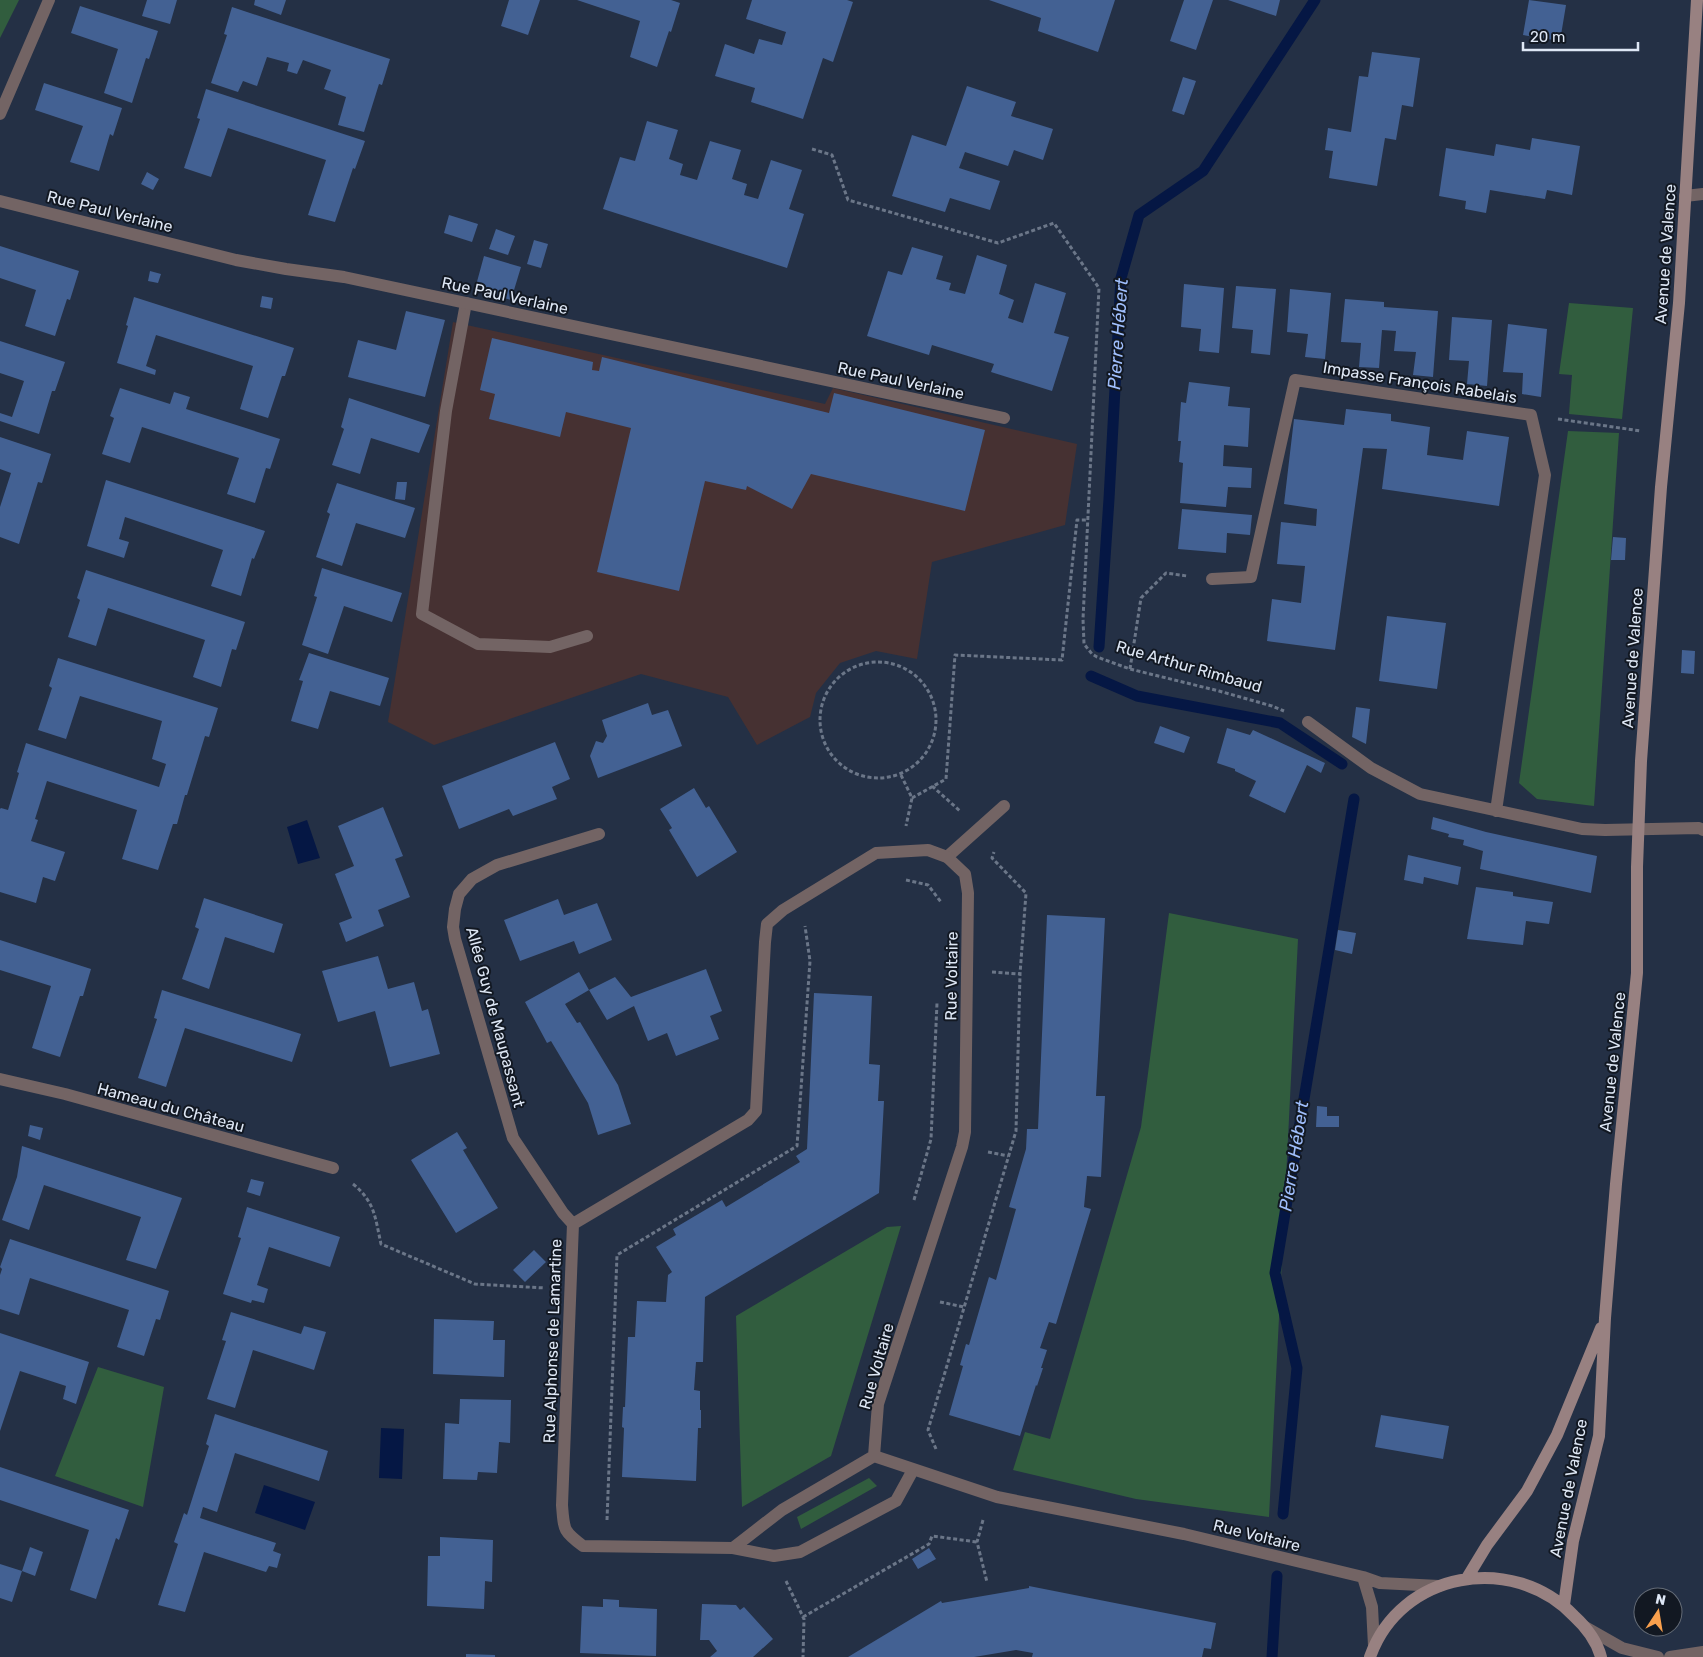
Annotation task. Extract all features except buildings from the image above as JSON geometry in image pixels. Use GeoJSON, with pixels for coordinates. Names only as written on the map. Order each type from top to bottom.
{"type":"FeatureCollection","features":[{"type":"Feature","properties":{"kind":"main road","name":"Avenue de Valence"},"geometry":{"type":"LineString","coordinates":[[1564,1605],[1573,1541],[1599,1436],[1605,1318],[1616,1184],[1637,974],[1638,830],[1642,739],[1666,435],[1679,303],[1697,0]]}},
{"type":"Feature","properties":{"kind":"main road","name":"Avenue de Valence"},"geometry":{"type":"LineString","coordinates":[[1467,1578],[1487,1545],[1528,1491],[1557,1435],[1605,1318]]}},
{"type":"Feature","properties":{"kind":"main road"},"geometry":{"type":"LineString","coordinates":[[1372,1651],[1391,1620],[1413,1600],[1439,1586],[1467,1578],[1501,1578],[1534,1587],[1564,1605],[1585,1627],[1601,1657]]}},
{"type":"Feature","properties":{"kind":"street"},"geometry":{"type":"LineString","coordinates":[[0,114],[49,0]]}},
{"type":"Feature","properties":{"kind":"street"},"geometry":{"type":"LineString","coordinates":[[1685,196],[1703,194]]}},
{"type":"Feature","properties":{"kind":"street","name":"Rue Paul Verlaine"},"geometry":{"type":"LineString","coordinates":[[0,201],[236,260],[344,277],[1004,418]]}},
{"type":"Feature","properties":{"kind":"street"},"geometry":{"type":"LineString","coordinates":[[466,303],[446,411],[422,614],[478,644],[550,647],[587,636]]}},
{"type":"Feature","properties":{"kind":"street","name":"Impasse François Rabelais"},"geometry":{"type":"LineString","coordinates":[[1212,579],[1251,577],[1295,380],[1531,415],[1545,474],[1496,811]]}},
{"type":"Feature","properties":{"kind":"street"},"geometry":{"type":"LineString","coordinates":[[1308,722],[1371,768],[1420,794],[1582,829],[1699,828],[1703,830]]}},
{"type":"Feature","properties":{"kind":"street"},"geometry":{"type":"LineString","coordinates":[[947,857],[1004,806]]}},
{"type":"Feature","properties":{"kind":"street","name":"Allée Guy de Maupassant"},"geometry":{"type":"LineString","coordinates":[[573,1224],[563,1213],[513,1138],[456,939],[454,927],[455,909],[460,894],[472,879],[498,865],[598,834]]}},
{"type":"Feature","properties":{"kind":"street","name":"Rue Alphonse de Lamartine"},"geometry":{"type":"LineString","coordinates":[[913,1470],[896,1501],[800,1552],[774,1556],[733,1548],[583,1546],[564,1529],[562,1505],[573,1224],[748,1120],[756,1111],[767,924],[783,910],[876,853],[928,850],[947,857]]}},
{"type":"Feature","properties":{"kind":"street","name":"Rue Voltaire"},"geometry":{"type":"LineString","coordinates":[[947,857],[965,874],[968,893],[965,1132],[918,1287],[878,1404],[874,1456],[997,1497],[1184,1534],[1363,1577],[1380,1583],[1439,1586]]}},
{"type":"Feature","properties":{"kind":"street","name":"Hameau du Château"},"geometry":{"type":"LineString","coordinates":[[0,1079],[47,1090],[333,1168]]}},
{"type":"Feature","properties":{"kind":"street"},"geometry":{"type":"LineString","coordinates":[[733,1548],[782,1510],[874,1456]]}},
{"type":"Feature","properties":{"kind":"street"},"geometry":{"type":"LineString","coordinates":[[1363,1577],[1372,1607],[1372,1651]]}},
{"type":"Feature","properties":{"kind":"street"},"geometry":{"type":"LineString","coordinates":[[1585,1627],[1622,1648],[1658,1657]]}},
{"type":"Feature","properties":{"kind":"street"},"geometry":{"type":"LineString","coordinates":[[1670,1657],[1703,1652]]}},
{"type":"Feature","properties":{"kind":"path","name":"Rue Arthur Rimbaud"},"geometry":{"type":"LineString","coordinates":[[812,149],[832,155],[848,200],[998,243],[1054,223],[1099,288],[1083,619],[1084,644],[1092,654],[1130,670],[1219,691],[1272,706],[1308,722]]}},
{"type":"Feature","properties":{"kind":"path"},"geometry":{"type":"LineString","coordinates":[[1531,415],[1666,435]]}},
{"type":"Feature","properties":{"kind":"path"},"geometry":{"type":"LineString","coordinates":[[901,775],[912,798],[946,779],[955,655],[1062,660],[1077,520],[1089,520]]}},
{"type":"Feature","properties":{"kind":"path"},"geometry":{"type":"LineString","coordinates":[[1130,670],[1141,598],[1166,573],[1212,579]]}},
{"type":"Feature","properties":{"kind":"path"},"geometry":{"type":"LineString","coordinates":[[886,661],[914,673],[933,697],[937,728],[925,756],[901,775],[870,779],[842,767],[823,742],[819,712],[828,690],[831,683],[855,665],[886,661]]}},
{"type":"Feature","properties":{"kind":"path"},"geometry":{"type":"LineString","coordinates":[[606,1530],[617,1255],[797,1146],[810,962]]}},
{"type":"Feature","properties":{"kind":"path"},"geometry":{"type":"LineString","coordinates":[[939,1457],[928,1430],[1016,1130],[1020,974]]}},
{"type":"Feature","properties":{"kind":"path"},"geometry":{"type":"LineString","coordinates":[[913,1204],[931,1139],[938,1000]]}},
{"type":"Feature","properties":{"kind":"path"},"geometry":{"type":"LineString","coordinates":[[333,1168],[364,1193],[371,1204],[381,1244],[475,1284],[570,1291]]}},
{"type":"Feature","properties":{"kind":"path"},"geometry":{"type":"LineString","coordinates":[[986,1582],[976,1542],[985,1512],[997,1497]]}},
{"type":"Feature","properties":{"kind":"path"},"geometry":{"type":"LineString","coordinates":[[803,1617],[929,1544],[932,1536],[976,1542]]}},
{"type":"Feature","properties":{"kind":"path"},"geometry":{"type":"LineString","coordinates":[[774,1556],[803,1617],[804,1657]]}},
{"type":"Feature","properties":{"kind":"shaded area"},"geometry":{"type":"Polygon","coordinates":[[[453,322],[825,404],[833,388],[1077,444],[1065,525],[932,562],[917,659],[876,651],[840,663],[816,693],[810,717],[757,745],[728,697],[641,674],[434,745],[388,722],[453,322]]]}},
{"type":"Feature","properties":{"kind":"green space"},"geometry":{"type":"Polygon","coordinates":[[[0,0],[19,0],[0,38],[0,0]]]}},
{"type":"Feature","properties":{"kind":"green space"},"geometry":{"type":"Polygon","coordinates":[[[1569,303],[1633,308],[1622,419],[1569,414],[1572,375],[1559,374],[1569,303]]]}},
{"type":"Feature","properties":{"kind":"green space"},"geometry":{"type":"Polygon","coordinates":[[[1568,431],[1619,433],[1594,806],[1537,799],[1519,783],[1568,431]]]}},
{"type":"Feature","properties":{"kind":"green space"},"geometry":{"type":"Polygon","coordinates":[[[1169,913],[1298,939],[1269,1517],[1136,1499],[1013,1470],[1025,1432],[1050,1439],[1141,1127],[1169,913]]]}},
{"type":"Feature","properties":{"kind":"green space"},"geometry":{"type":"Polygon","coordinates":[[[901,1226],[831,1456],[742,1507],[736,1316],[887,1227],[901,1226]]]}},
{"type":"Feature","properties":{"kind":"green space"},"geometry":{"type":"Polygon","coordinates":[[[98,1367],[164,1387],[143,1507],[55,1476],[98,1367]]]}},
{"type":"Feature","properties":{"kind":"green space"},"geometry":{"type":"Polygon","coordinates":[[[869,1478],[877,1486],[801,1529],[797,1517],[869,1478]]]}},
{"type":"Feature","properties":{"kind":"water"},"geometry":{"type":"Polygon","coordinates":[[[307,820],[320,858],[298,864],[287,827],[307,820]]]}},
{"type":"Feature","properties":{"kind":"water"},"geometry":{"type":"Polygon","coordinates":[[[381,1428],[404,1429],[402,1479],[379,1478],[381,1428]]]}},
{"type":"Feature","properties":{"kind":"water"},"geometry":{"type":"Polygon","coordinates":[[[264,1485],[315,1502],[305,1530],[255,1513],[264,1485]]]}},
{"type":"Feature","properties":{"kind":"waterway","name":"Pierre Hébert"},"geometry":{"type":"LineString","coordinates":[[1099,647],[1121,278],[1139,215],[1203,171],[1315,0]]}},
{"type":"Feature","properties":{"kind":"waterway","name":"Pierre Hébert"},"geometry":{"type":"LineString","coordinates":[[1091,676],[1137,696],[1280,723],[1342,764]]}},
{"type":"Feature","properties":{"kind":"waterway","name":"Pierre Hébert"},"geometry":{"type":"LineString","coordinates":[[1283,1514],[1297,1368],[1275,1273],[1354,799]]}},
{"type":"Feature","properties":{"kind":"waterway","name":"Pierre Hébert"},"geometry":{"type":"LineString","coordinates":[[1272,1657],[1277,1576]]}}]}
